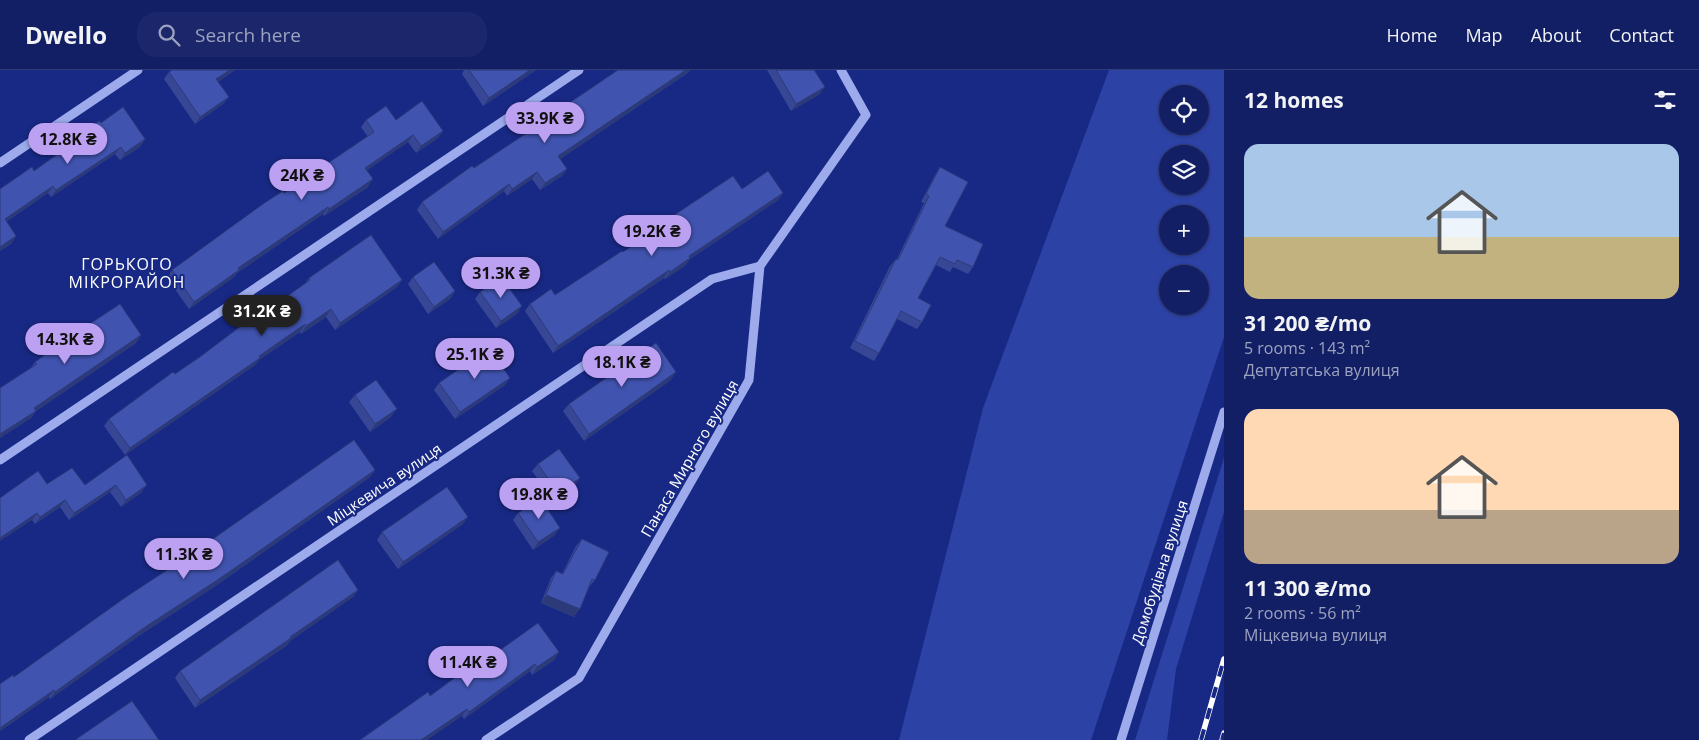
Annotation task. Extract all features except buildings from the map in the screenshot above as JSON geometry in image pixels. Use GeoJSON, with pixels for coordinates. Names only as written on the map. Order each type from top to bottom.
{"type":"FeatureCollection","features":[{"type":"Feature","properties":{"kind":"street"},"geometry":{"type":"LineString","coordinates":[[0,163],[138,70]]}},
{"type":"Feature","properties":{"kind":"street"},"geometry":{"type":"LineString","coordinates":[[0,460],[579,70]]}},
{"type":"Feature","properties":{"kind":"street","name":"Панаса Мирного вулиця"},"geometry":{"type":"LineString","coordinates":[[486,740],[579,678],[749,380],[760,266],[866,115],[841,70]]}},
{"type":"Feature","properties":{"kind":"street","name":"Міцкевича вулиця"},"geometry":{"type":"LineString","coordinates":[[29,740],[712,279],[760,266]]}},
{"type":"Feature","properties":{"kind":"street","name":"Домобудівна вулиця"},"geometry":{"type":"LineString","coordinates":[[1121,740],[1224,412]]}},
{"type":"Feature","properties":{"kind":"shaded area"},"geometry":{"type":"Polygon","coordinates":[[[1109,70],[1224,70],[1224,337],[1091,740],[899,740],[983,408],[1109,70]]]}},
{"type":"Feature","properties":{"kind":"shaded area"},"geometry":{"type":"Polygon","coordinates":[[[1224,458],[1224,512],[1176,669],[1167,740],[1135,740],[1224,458]]]}},
{"type":"Feature","properties":{"kind":"railway"},"geometry":{"type":"LineString","coordinates":[[1201,740],[1224,659]]}},
{"type":"Feature","properties":{"kind":"railway"},"geometry":{"type":"LineString","coordinates":[[1222,740],[1224,733]]}},
{"type":"Feature","properties":{"kind":"district","name":"ГОРЬКОГО МІКРОРАЙОН"},"geometry":{"type":"Point","coordinates":[127,273]}}]}
